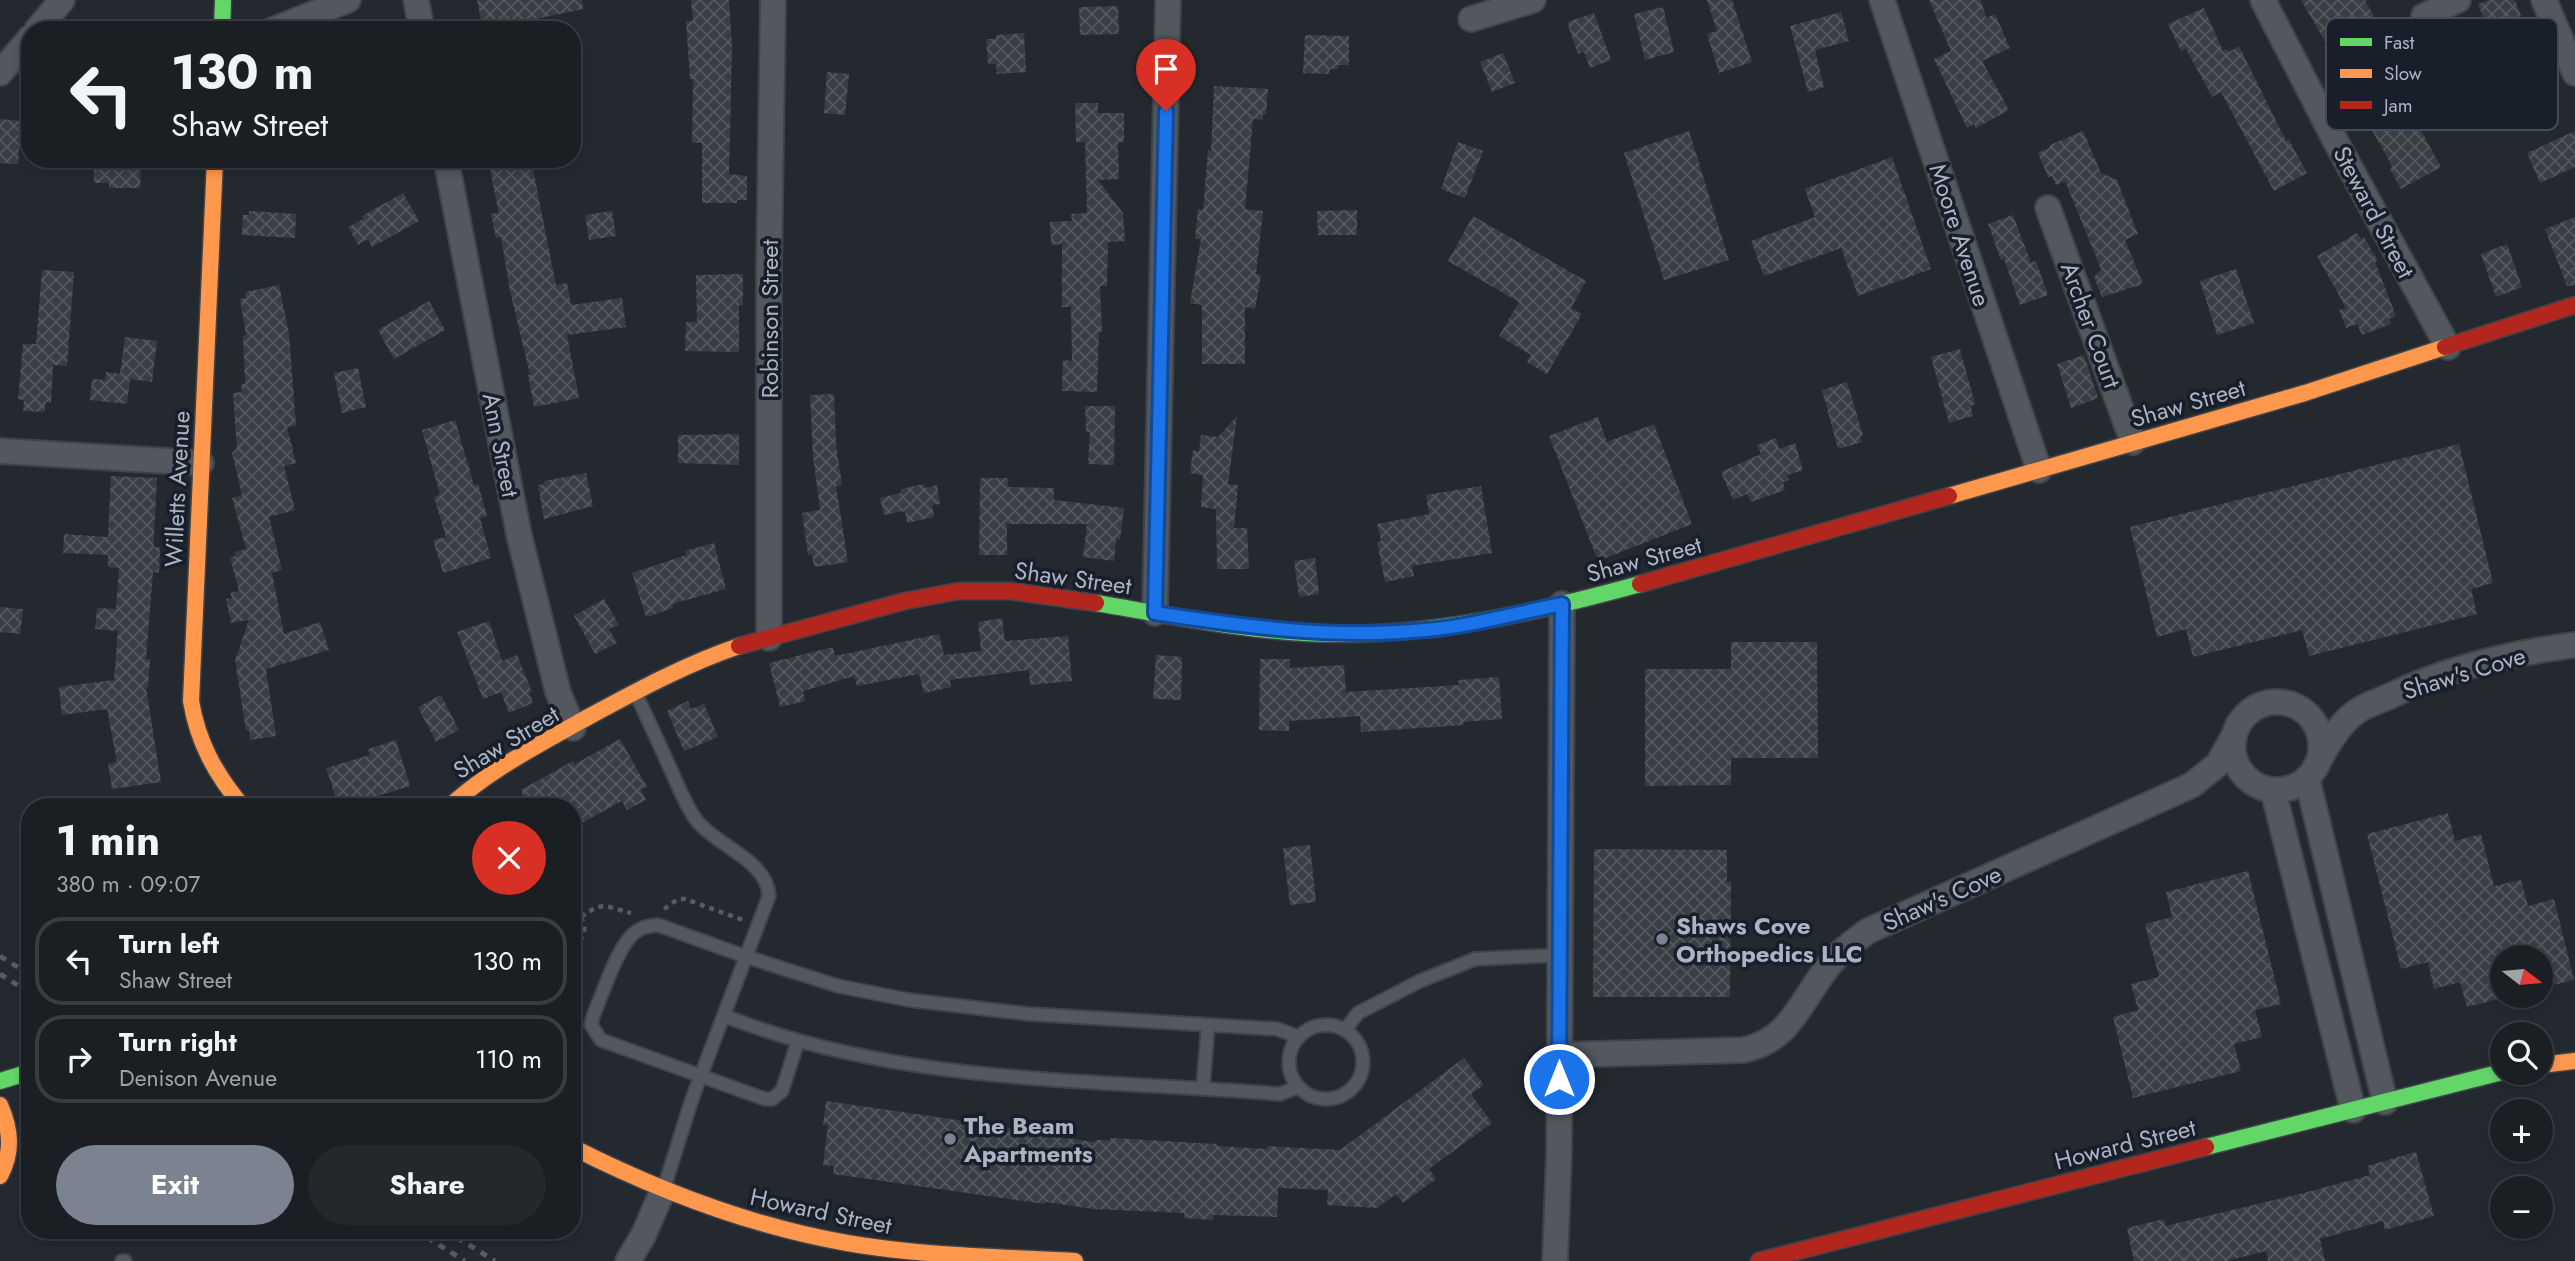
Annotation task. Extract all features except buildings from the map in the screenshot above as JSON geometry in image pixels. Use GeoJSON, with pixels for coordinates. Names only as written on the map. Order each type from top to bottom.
{"type":"FeatureCollection","features":[{"type":"Feature","properties":{"kind":"street"},"geometry":{"type":"LineString","coordinates":[[44,21],[62,0]]}},
{"type":"Feature","properties":{"kind":"street"},"geometry":{"type":"LineString","coordinates":[[222,21],[223,0]]}},
{"type":"Feature","properties":{"kind":"street"},"geometry":{"type":"LineString","coordinates":[[296,21],[348,0]]}},
{"type":"Feature","properties":{"kind":"street"},"geometry":{"type":"LineString","coordinates":[[416,0],[420,21]]}},
{"type":"Feature","properties":{"kind":"street","name":"Robinson Street"},"geometry":{"type":"LineString","coordinates":[[769,638],[769,283],[773,0]]}},
{"type":"Feature","properties":{"kind":"street"},"geometry":{"type":"LineString","coordinates":[[1155,613],[1168,0]]}},
{"type":"Feature","properties":{"kind":"street"},"geometry":{"type":"LineString","coordinates":[[1471,19],[1533,0]]}},
{"type":"Feature","properties":{"kind":"street","name":"Moore Avenue"},"geometry":{"type":"LineString","coordinates":[[1882,0],[2039,470]]}},
{"type":"Feature","properties":{"kind":"street","name":"Steward Street"},"geometry":{"type":"LineString","coordinates":[[2263,0],[2326,123]]}},
{"type":"Feature","properties":{"kind":"street"},"geometry":{"type":"LineString","coordinates":[[2424,16],[2458,0]]}},
{"type":"Feature","properties":{"kind":"street"},"geometry":{"type":"LineString","coordinates":[[2544,0],[2552,18]]}},
{"type":"Feature","properties":{"kind":"street"},"geometry":{"type":"LineString","coordinates":[[2558,33],[2575,73]]}},
{"type":"Feature","properties":{"kind":"street"},"geometry":{"type":"LineString","coordinates":[[0,72],[21,48]]}},
{"type":"Feature","properties":{"kind":"street","name":"Steward Street"},"geometry":{"type":"LineString","coordinates":[[2330,130],[2448,347]]}},
{"type":"Feature","properties":{"kind":"street","name":"Willetts Avenue"},"geometry":{"type":"LineString","coordinates":[[215,168],[191,701],[197,734],[208,762],[236,798]]}},
{"type":"Feature","properties":{"kind":"street","name":"Ann Street"},"geometry":{"type":"LineString","coordinates":[[448,168],[519,535],[558,692],[573,727]]}},
{"type":"Feature","properties":{"kind":"street","name":"Archer Court"},"geometry":{"type":"LineString","coordinates":[[2048,208],[2133,442]]}},
{"type":"Feature","properties":{"kind":"street","name":"Shaw Street"},"geometry":{"type":"LineString","coordinates":[[459,798],[493,771],[636,693],[705,659],[769,638],[924,597],[968,590],[1023,592],[1302,632],[1387,633],[1430,630],[1562,604],[1668,577],[2317,389],[2575,305]]}},
{"type":"Feature","properties":{"kind":"street"},"geometry":{"type":"LineString","coordinates":[[0,451],[201,463]]}},
{"type":"Feature","properties":{"kind":"street"},"geometry":{"type":"LineString","coordinates":[[1555,1261],[1562,604]]}},
{"type":"Feature","properties":{"kind":"street","name":"Shaw's Cove"},"geometry":{"type":"LineString","coordinates":[[2311,773],[2333,738],[2356,712],[2441,675],[2485,661],[2575,645]]}},
{"type":"Feature","properties":{"kind":"street"},"geometry":{"type":"LineString","coordinates":[[2269,702],[2294,705],[2313,720],[2322,744],[2311,773],[2297,786],[2261,786],[2241,772],[2232,748],[2234,736],[2239,724],[2257,706],[2269,702]]}},
{"type":"Feature","properties":{"kind":"street","name":"Shaw's Cove"},"geometry":{"type":"LineString","coordinates":[[2294,705],[2325,711],[2356,712]]}},
{"type":"Feature","properties":{"kind":"street","name":"Shaw's Cove"},"geometry":{"type":"LineString","coordinates":[[2192,785],[2218,764],[2234,736]]}},
{"type":"Feature","properties":{"kind":"street"},"geometry":{"type":"LineString","coordinates":[[2311,773],[2385,1102]]}},
{"type":"Feature","properties":{"kind":"street","name":"Shaw's Cove"},"geometry":{"type":"LineString","coordinates":[[1559,1055],[1743,1051],[1756,1048],[1781,1033],[1828,967],[1853,942],[1868,932],[2192,785],[2223,779],[2261,786]]}},
{"type":"Feature","properties":{"kind":"street"},"geometry":{"type":"LineString","coordinates":[[2261,786],[2353,1110]]}},
{"type":"Feature","properties":{"kind":"street"},"geometry":{"type":"LineString","coordinates":[[2553,1064],[2575,1061]]}},
{"type":"Feature","properties":{"kind":"street"},"geometry":{"type":"LineString","coordinates":[[0,1081],[21,1075]]}},
{"type":"Feature","properties":{"kind":"street","name":"Howard Street"},"geometry":{"type":"LineString","coordinates":[[1759,1261],[2490,1075]]}},
{"type":"Feature","properties":{"kind":"street"},"geometry":{"type":"LineString","coordinates":[[0,1105],[8,1122],[11,1139]]}},
{"type":"Feature","properties":{"kind":"street"},"geometry":{"type":"LineString","coordinates":[[0,1176],[9,1154],[16,1124],[21,1118]]}},
{"type":"Feature","properties":{"kind":"street","name":"Howard Street"},"geometry":{"type":"LineString","coordinates":[[581,1151],[663,1190],[733,1215],[835,1240],[939,1254],[1075,1261]]}},
{"type":"Feature","properties":{"kind":"street"},"geometry":{"type":"LineString","coordinates":[[628,1261],[643,1236],[663,1190]]}},
{"type":"Feature","properties":{"kind":"lane"},"geometry":{"type":"LineString","coordinates":[[636,693],[685,801],[697,821],[759,871],[768,884],[769,896],[701,1077],[663,1190]]}},
{"type":"Feature","properties":{"kind":"lane"},"geometry":{"type":"LineString","coordinates":[[797,1041],[782,1091],[772,1100],[601,1040],[591,1025],[626,941],[646,926],[658,925],[838,986],[909,1000],[1029,1014],[1277,1029],[1299,1037]]}},
{"type":"Feature","properties":{"kind":"lane"},"geometry":{"type":"LineString","coordinates":[[1345,1030],[1358,1013],[1420,981],[1475,959],[1560,955]]}},
{"type":"Feature","properties":{"kind":"lane"},"geometry":{"type":"LineString","coordinates":[[725,1017],[773,1035],[900,1063],[1065,1081],[1280,1094],[1298,1087]]}},
{"type":"Feature","properties":{"kind":"lane"},"geometry":{"type":"LineString","coordinates":[[1326,1024],[1345,1030],[1358,1042],[1363,1054],[1360,1079],[1353,1089],[1343,1096],[1319,1099],[1307,1095],[1291,1077],[1289,1052],[1299,1037],[1314,1026],[1326,1024]]}},
{"type":"Feature","properties":{"kind":"lane"},"geometry":{"type":"LineString","coordinates":[[1203,1088],[1208,1025]]}},
{"type":"Feature","properties":{"kind":"path"},"geometry":{"type":"LineString","coordinates":[[581,918],[585,933],[581,940]]}},
{"type":"Feature","properties":{"kind":"railway"},"geometry":{"type":"LineString","coordinates":[[0,956],[21,969]]}},
{"type":"Feature","properties":{"kind":"railway"},"geometry":{"type":"LineString","coordinates":[[0,974],[21,987]]}},
{"type":"Feature","properties":{"kind":"railway"},"geometry":{"type":"LineString","coordinates":[[430,1239],[465,1261]]}},
{"type":"Feature","properties":{"kind":"railway"},"geometry":{"type":"LineString","coordinates":[[460,1239],[495,1261]]}},
{"type":"Feature","properties":{"kind":"traffic: fast"},"geometry":{"type":"LineString","coordinates":[[222,21],[223,0]]}},
{"type":"Feature","properties":{"kind":"traffic: fast"},"geometry":{"type":"LineString","coordinates":[[1096,603],[1285,632],[1385,633],[1496,618],[1640,584]]}},
{"type":"Feature","properties":{"kind":"traffic: fast"},"geometry":{"type":"LineString","coordinates":[[0,1081],[21,1075]]}},
{"type":"Feature","properties":{"kind":"traffic: fast"},"geometry":{"type":"LineString","coordinates":[[2206,1147],[2490,1075]]}},
{"type":"Feature","properties":{"kind":"traffic: slow"},"geometry":{"type":"LineString","coordinates":[[215,168],[191,701],[203,745],[224,783],[236,798]]}},
{"type":"Feature","properties":{"kind":"traffic: slow"},"geometry":{"type":"LineString","coordinates":[[1949,496],[2305,393],[2445,347]]}},
{"type":"Feature","properties":{"kind":"traffic: slow"},"geometry":{"type":"LineString","coordinates":[[459,798],[495,771],[579,722],[677,671],[739,646]]}},
{"type":"Feature","properties":{"kind":"traffic: slow"},"geometry":{"type":"LineString","coordinates":[[2553,1064],[2575,1061]]}},
{"type":"Feature","properties":{"kind":"traffic: slow"},"geometry":{"type":"LineString","coordinates":[[0,1105],[9,1141],[7,1158],[0,1176]]}},
{"type":"Feature","properties":{"kind":"traffic: slow"},"geometry":{"type":"LineString","coordinates":[[581,1151],[706,1205],[811,1236],[904,1251],[1075,1261]]}},
{"type":"Feature","properties":{"kind":"traffic: jam"},"geometry":{"type":"LineString","coordinates":[[2445,347],[2575,305]]}},
{"type":"Feature","properties":{"kind":"traffic: jam"},"geometry":{"type":"LineString","coordinates":[[1640,584],[1949,496]]}},
{"type":"Feature","properties":{"kind":"traffic: jam"},"geometry":{"type":"LineString","coordinates":[[739,646],[905,601],[959,591],[1010,591],[1096,603]]}},
{"type":"Feature","properties":{"kind":"traffic: jam"},"geometry":{"type":"LineString","coordinates":[[1759,1261],[2206,1147]]}},
{"type":"Feature","properties":{"kind":"place","name":"Shaws Cove Orthopedics LLC"},"geometry":{"type":"Point","coordinates":[1662,939]}},
{"type":"Feature","properties":{"kind":"place","name":"The Beam Apartments"},"geometry":{"type":"Point","coordinates":[950,1139]}},
{"type":"Feature","properties":{"kind":"route"},"geometry":{"type":"LineString","coordinates":[[1166,111],[1155,613],[1302,632],[1345,634],[1430,630],[1562,604],[1559,1079]]}}]}
